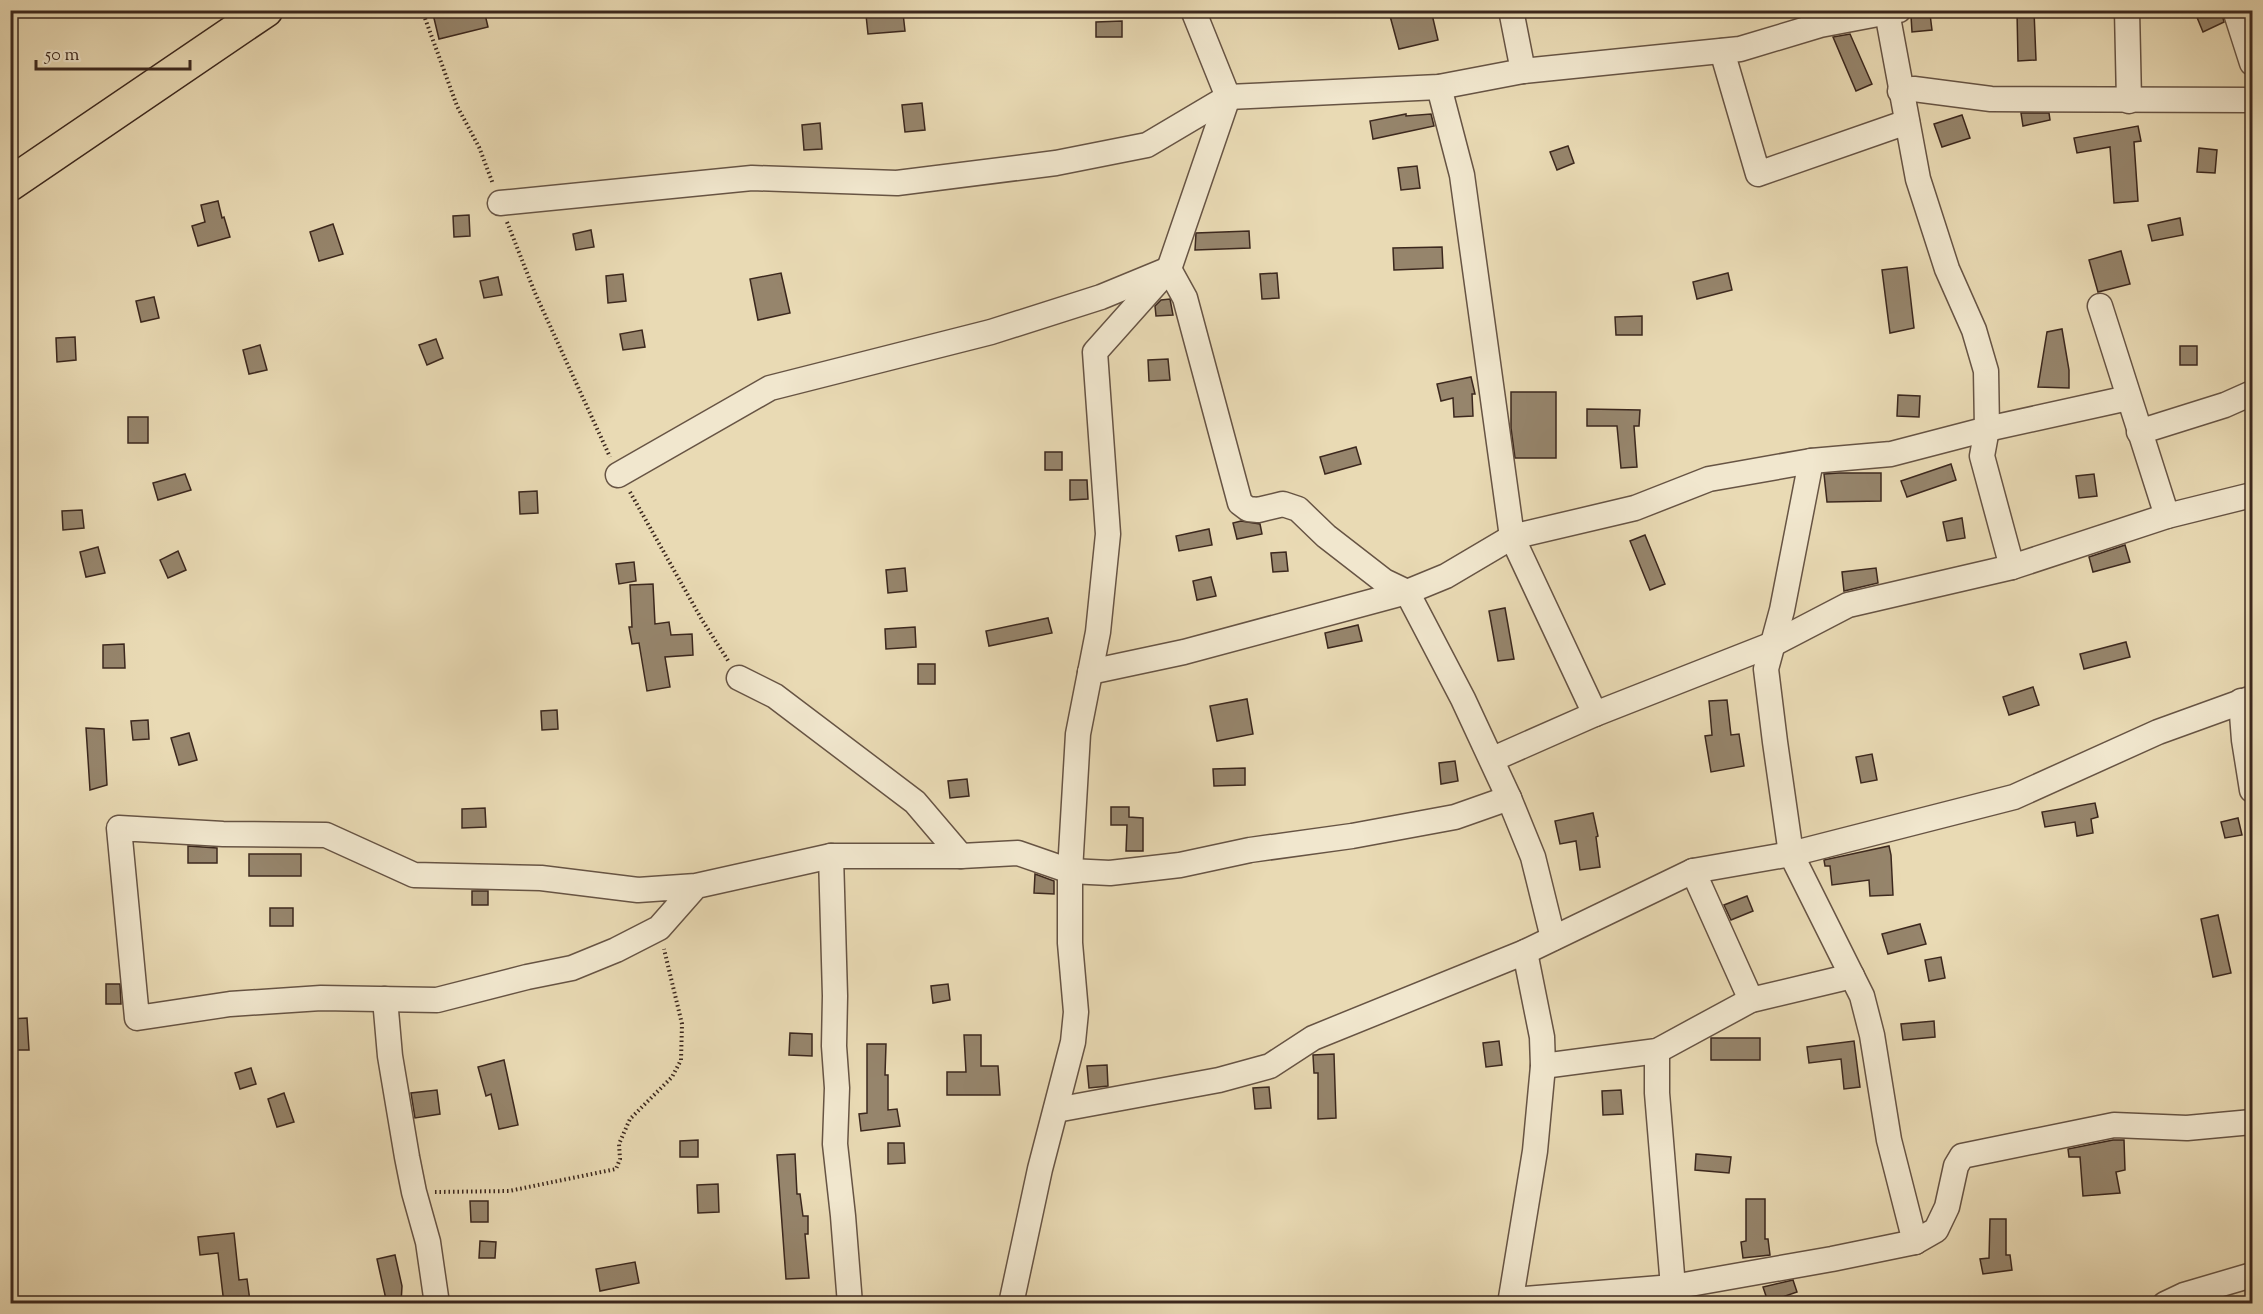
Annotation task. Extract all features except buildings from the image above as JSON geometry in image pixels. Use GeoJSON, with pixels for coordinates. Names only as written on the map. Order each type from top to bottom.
{"type":"FeatureCollection","features":[{"type":"Feature","properties":{"kind":"highway"},"geometry":{"type":"LineString","coordinates":[[10,184],[266,10]]}},
{"type":"Feature","properties":{"kind":"street"},"geometry":{"type":"LineString","coordinates":[[1011,1304],[1073,1042],[1076,1012],[1070,943],[1070,871],[1078,734],[1098,632],[1108,534],[1095,352],[1169,268],[1228,97],[1193,10]]}},
{"type":"Feature","properties":{"kind":"street"},"geometry":{"type":"LineString","coordinates":[[1511,10],[1523,71]]}},
{"type":"Feature","properties":{"kind":"street"},"geometry":{"type":"LineString","coordinates":[[2127,10],[2129,101]]}},
{"type":"Feature","properties":{"kind":"street"},"geometry":{"type":"LineString","coordinates":[[2235,10],[2253,63]]}},
{"type":"Feature","properties":{"kind":"street"},"geometry":{"type":"LineString","coordinates":[[500,203],[752,178],[897,183],[1056,163],[1147,145],[1228,97],[1439,87],[1523,71],[1740,49],[1820,25],[1893,11],[1900,91],[1918,179],[1947,268],[1974,330],[1986,371],[1987,429],[1982,456],[2012,567]]}},
{"type":"Feature","properties":{"kind":"street"},"geometry":{"type":"LineString","coordinates":[[1722,51],[1758,174],[1907,122]]}},
{"type":"Feature","properties":{"kind":"street"},"geometry":{"type":"LineString","coordinates":[[1439,87],[1462,175],[1512,537],[1595,714]]}},
{"type":"Feature","properties":{"kind":"street"},"geometry":{"type":"LineString","coordinates":[[1900,91],[1914,88],[1991,99],[2253,100]]}},
{"type":"Feature","properties":{"kind":"street"},"geometry":{"type":"LineString","coordinates":[[618,475],[770,388],[991,332],[1101,297],[1169,268]]}},
{"type":"Feature","properties":{"kind":"street"},"geometry":{"type":"LineString","coordinates":[[1169,268],[1185,298],[1240,503],[1248,509],[1258,510],[1283,504],[1298,509],[1326,536],[1384,581],[1407,592],[1493,759],[1533,856],[1553,938]]}},
{"type":"Feature","properties":{"kind":"street"},"geometry":{"type":"LineString","coordinates":[[2100,306],[2167,516]]}},
{"type":"Feature","properties":{"kind":"street"},"geometry":{"type":"LineString","coordinates":[[2139,432],[2225,405],[2253,393]]}},
{"type":"Feature","properties":{"kind":"street"},"geometry":{"type":"LineString","coordinates":[[1090,672],[1184,651],[1407,592],[1446,576],[1512,537],[1635,508],[1709,479],[1811,461],[1891,454],[1987,429],[2128,398]]}},
{"type":"Feature","properties":{"kind":"street"},"geometry":{"type":"LineString","coordinates":[[1811,461],[1782,610],[1766,669],[1791,855],[1862,996],[1872,1035],[1889,1140],[1915,1242]]}},
{"type":"Feature","properties":{"kind":"street"},"geometry":{"type":"LineString","coordinates":[[1493,759],[1595,714],[1773,644],[1848,605],[2012,567],[2167,516],[2253,495]]}},
{"type":"Feature","properties":{"kind":"street"},"geometry":{"type":"LineString","coordinates":[[739,678],[775,696],[915,802],[961,856]]}},
{"type":"Feature","properties":{"kind":"street"},"geometry":{"type":"LineString","coordinates":[[1056,1110],[1219,1080],[1270,1066],[1313,1038],[1525,951],[1693,871],[1791,855],[2014,797],[2158,732],[2247,700],[2244,740],[2253,790]]}},
{"type":"Feature","properties":{"kind":"street"},"geometry":{"type":"LineString","coordinates":[[696,886],[658,927],[616,951],[572,968],[437,1000],[321,998],[241,1004],[137,1018],[118,828],[223,834],[326,835],[414,875],[541,878],[638,890],[696,886],[831,856],[961,856],[1018,853],[1070,871],[1110,873],[1180,865],[1250,850],[1352,836],[1455,817],[1509,798]]}},
{"type":"Feature","properties":{"kind":"street"},"geometry":{"type":"LineString","coordinates":[[831,856],[835,996],[834,1047],[837,1088],[835,1144],[850,1304]]}},
{"type":"Feature","properties":{"kind":"street"},"geometry":{"type":"LineString","coordinates":[[1693,871],[1751,999]]}},
{"type":"Feature","properties":{"kind":"street"},"geometry":{"type":"LineString","coordinates":[[1525,951],[1542,1036],[1543,1066],[1535,1151],[1510,1302],[1673,1287],[1915,1242],[1936,1230],[1947,1207],[1956,1166],[1962,1156],[2114,1125],[2187,1128],[2253,1122]]}},
{"type":"Feature","properties":{"kind":"street"},"geometry":{"type":"LineString","coordinates":[[1543,1066],[1657,1051],[1751,999],[1852,975]]}},
{"type":"Feature","properties":{"kind":"street"},"geometry":{"type":"LineString","coordinates":[[385,999],[390,1056],[414,1192],[428,1242],[437,1304]]}},
{"type":"Feature","properties":{"kind":"street"},"geometry":{"type":"LineString","coordinates":[[1657,1051],[1658,1093],[1673,1287]]}},
{"type":"Feature","properties":{"kind":"street"},"geometry":{"type":"LineString","coordinates":[[2165,1304],[2184,1295],[2253,1275]]}},
{"type":"Feature","properties":{"kind":"path"},"geometry":{"type":"LineString","coordinates":[[422,10],[457,106],[479,147],[535,293],[618,475],[702,620],[739,678]]}},
{"type":"Feature","properties":{"kind":"path"},"geometry":{"type":"LineString","coordinates":[[414,1192],[509,1191],[616,1169],[620,1159],[619,1144],[630,1119],[672,1077],[681,1060],[682,1024],[658,927]]}}]}
